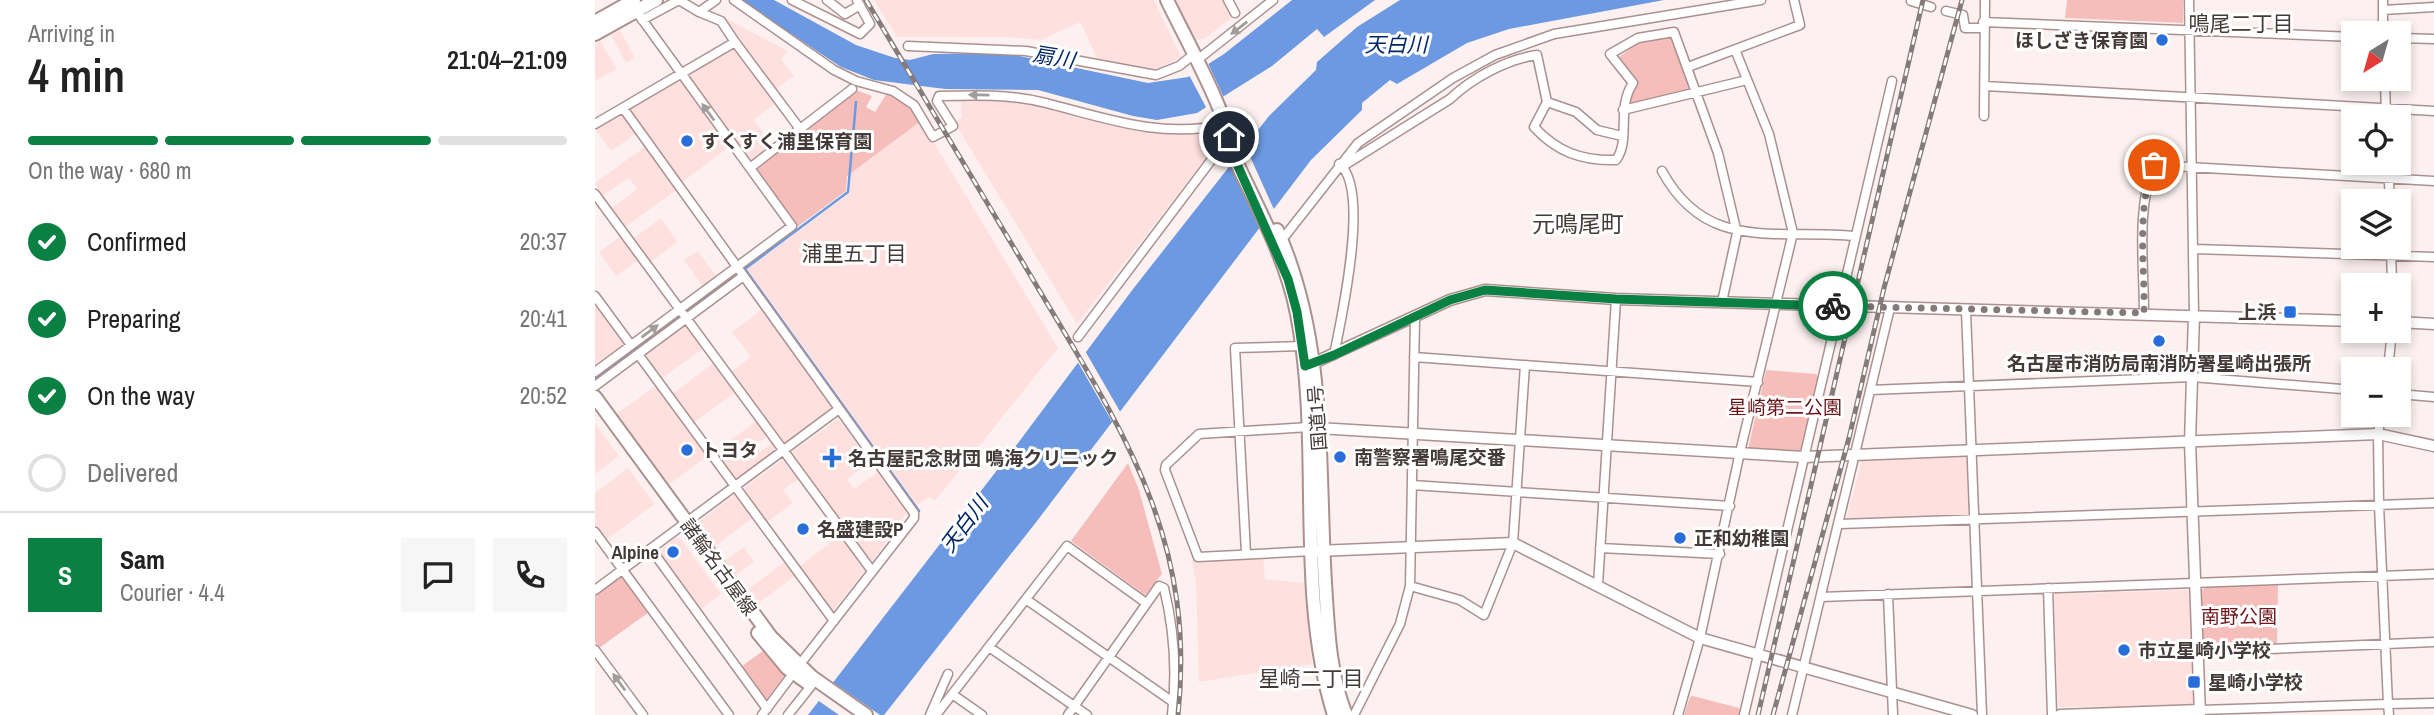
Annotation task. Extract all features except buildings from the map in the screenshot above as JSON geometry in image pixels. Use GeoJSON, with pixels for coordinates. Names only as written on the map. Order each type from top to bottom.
{"type":"FeatureCollection","features":[{"type":"Feature","properties":{"kind":"main road"},"geometry":{"type":"LineString","coordinates":[[595,34],[656,0]]}},
{"type":"Feature","properties":{"kind":"main road","name":"国道1号"},"geometry":{"type":"LineString","coordinates":[[1167,0],[1302,295],[1314,427],[1319,653],[1334,715]]}},
{"type":"Feature","properties":{"kind":"main road"},"geometry":{"type":"LineString","coordinates":[[595,22],[608,15],[637,10]]}},
{"type":"Feature","properties":{"kind":"main road","name":"国道1号"},"geometry":{"type":"LineString","coordinates":[[1278,241],[1297,312],[1302,346],[1309,365]]}},
{"type":"Feature","properties":{"kind":"main road","name":"諸輪名古屋線"},"geometry":{"type":"LineString","coordinates":[[595,397],[683,524]]}},
{"type":"Feature","properties":{"kind":"main road","name":"諸輪名古屋線"},"geometry":{"type":"LineString","coordinates":[[595,409],[771,637],[814,685],[852,715]]}},
{"type":"Feature","properties":{"kind":"main road","name":"国道1号"},"geometry":{"type":"LineString","coordinates":[[1318,551],[1330,652],[1346,715]]}},
{"type":"Feature","properties":{"kind":"main road","name":"諸輪名古屋線"},"geometry":{"type":"LineString","coordinates":[[814,685],[866,715]]}},
{"type":"Feature","properties":{"kind":"street"},"geometry":{"type":"LineString","coordinates":[[608,15],[620,0]]}},
{"type":"Feature","properties":{"kind":"street"},"geometry":{"type":"LineString","coordinates":[[595,372],[792,226],[680,74],[637,10],[679,0],[721,21],[800,129]]}},
{"type":"Feature","properties":{"kind":"street"},"geometry":{"type":"LineString","coordinates":[[699,12],[716,0]]}},
{"type":"Feature","properties":{"kind":"street"},"geometry":{"type":"LineString","coordinates":[[734,0],[823,63],[856,80],[893,91],[914,105],[933,137],[953,125],[937,101],[939,96],[1002,96],[1047,103],[1102,120],[1152,129],[1228,133]]}},
{"type":"Feature","properties":{"kind":"street"},"geometry":{"type":"LineString","coordinates":[[792,0],[860,34],[870,24],[858,3],[845,14],[827,0]]}},
{"type":"Feature","properties":{"kind":"street"},"geometry":{"type":"LineString","coordinates":[[1229,0],[1234,13]]}},
{"type":"Feature","properties":{"kind":"street"},"geometry":{"type":"LineString","coordinates":[[908,46],[1015,50],[1156,75],[1195,61],[1273,0]]}},
{"type":"Feature","properties":{"kind":"street"},"geometry":{"type":"LineString","coordinates":[[1278,241],[1374,128],[1495,55],[1532,40],[1571,31],[1761,0]]}},
{"type":"Feature","properties":{"kind":"street"},"geometry":{"type":"LineString","coordinates":[[1688,67],[1736,52],[1800,25],[1794,0]]}},
{"type":"Feature","properties":{"kind":"street"},"geometry":{"type":"LineString","coordinates":[[1984,116],[1985,0]]}},
{"type":"Feature","properties":{"kind":"street"},"geometry":{"type":"LineString","coordinates":[[2189,0],[2195,249],[2190,442],[2193,583],[2200,713]]}},
{"type":"Feature","properties":{"kind":"street"},"geometry":{"type":"LineString","coordinates":[[2383,0],[2383,21]]}},
{"type":"Feature","properties":{"kind":"street"},"geometry":{"type":"LineString","coordinates":[[1911,1],[1931,7]]}},
{"type":"Feature","properties":{"kind":"street"},"geometry":{"type":"LineString","coordinates":[[2383,10],[2434,7]]}},
{"type":"Feature","properties":{"kind":"street"},"geometry":{"type":"LineString","coordinates":[[1946,11],[1963,15],[1965,27],[1983,25],[2190,30],[2341,36]]}},
{"type":"Feature","properties":{"kind":"street"},"geometry":{"type":"LineString","coordinates":[[1341,165],[1450,99],[1463,87],[1519,57],[1537,55],[1547,102],[1534,127],[1546,140],[1566,153],[1594,161],[1616,160],[1623,148],[1625,95],[1633,83],[1610,54],[1637,38],[1674,32],[1718,153],[1737,233],[1722,302]]}},
{"type":"Feature","properties":{"kind":"street"},"geometry":{"type":"LineString","coordinates":[[2411,38],[2434,39]]}},
{"type":"Feature","properties":{"kind":"street"},"geometry":{"type":"LineString","coordinates":[[595,124],[735,42]]}},
{"type":"Feature","properties":{"kind":"street"},"geometry":{"type":"LineString","coordinates":[[1678,715],[1700,638],[1740,452],[1793,233],[1769,134],[1736,52]]}},
{"type":"Feature","properties":{"kind":"street"},"geometry":{"type":"LineString","coordinates":[[1623,110],[1747,80]]}},
{"type":"Feature","properties":{"kind":"street"},"geometry":{"type":"LineString","coordinates":[[1744,715],[1892,81]]}},
{"type":"Feature","properties":{"kind":"street"},"geometry":{"type":"LineString","coordinates":[[1985,86],[2341,110]]}},
{"type":"Feature","properties":{"kind":"street"},"geometry":{"type":"LineString","coordinates":[[750,168],[852,89]]}},
{"type":"Feature","properties":{"kind":"street"},"geometry":{"type":"LineString","coordinates":[[1547,102],[1576,112],[1597,130],[1622,135]]}},
{"type":"Feature","properties":{"kind":"street"},"geometry":{"type":"LineString","coordinates":[[623,108],[914,513],[914,518],[804,659]]}},
{"type":"Feature","properties":{"kind":"street"},"geometry":{"type":"LineString","coordinates":[[2411,112],[2434,111]]}},
{"type":"Feature","properties":{"kind":"street"},"geometry":{"type":"LineString","coordinates":[[1078,337],[1228,133]]}},
{"type":"Feature","properties":{"kind":"street"},"geometry":{"type":"LineString","coordinates":[[1334,355],[1352,246],[1353,200],[1350,178],[1341,165]]}},
{"type":"Feature","properties":{"kind":"street"},"geometry":{"type":"LineString","coordinates":[[2144,313],[2148,180],[2154,165],[2434,181]]}},
{"type":"Feature","properties":{"kind":"street"},"geometry":{"type":"LineString","coordinates":[[1662,170],[1672,189],[1686,204],[1715,226],[1737,233],[1856,236]]}},
{"type":"Feature","properties":{"kind":"street"},"geometry":{"type":"LineString","coordinates":[[2389,175],[2389,189]]}},
{"type":"Feature","properties":{"kind":"street"},"geometry":{"type":"LineString","coordinates":[[595,194],[872,571]]}},
{"type":"Feature","properties":{"kind":"street"},"geometry":{"type":"LineString","coordinates":[[2195,249],[2341,255]]}},
{"type":"Feature","properties":{"kind":"street"},"geometry":{"type":"LineString","coordinates":[[2411,257],[2434,257]]}},
{"type":"Feature","properties":{"kind":"street"},"geometry":{"type":"LineString","coordinates":[[595,386],[742,277]]}},
{"type":"Feature","properties":{"kind":"street"},"geometry":{"type":"LineString","coordinates":[[1309,365],[1450,300],[1485,290],[1616,299],[1840,307],[2144,313],[2341,321]]}},
{"type":"Feature","properties":{"kind":"street"},"geometry":{"type":"LineString","coordinates":[[595,296],[631,345]]}},
{"type":"Feature","properties":{"kind":"street"},"geometry":{"type":"LineString","coordinates":[[1598,585],[1616,299]]}},
{"type":"Feature","properties":{"kind":"street"},"geometry":{"type":"LineString","coordinates":[[1792,715],[1891,308]]}},
{"type":"Feature","properties":{"kind":"street"},"geometry":{"type":"LineString","coordinates":[[1966,311],[1982,715]]}},
{"type":"Feature","properties":{"kind":"street"},"geometry":{"type":"LineString","coordinates":[[1354,715],[1400,624],[1410,586],[1415,317]]}},
{"type":"Feature","properties":{"kind":"street"},"geometry":{"type":"LineString","coordinates":[[2411,323],[2434,324]]}},
{"type":"Feature","properties":{"kind":"street"},"geometry":{"type":"LineString","coordinates":[[1246,552],[1235,348],[1302,346]]}},
{"type":"Feature","properties":{"kind":"street"},"geometry":{"type":"LineString","coordinates":[[638,354],[834,621]]}},
{"type":"Feature","properties":{"kind":"street"},"geometry":{"type":"LineString","coordinates":[[1414,357],[1758,382]]}},
{"type":"Feature","properties":{"kind":"street"},"geometry":{"type":"LineString","coordinates":[[1410,586],[1460,600],[1484,614],[1513,543],[1524,365]]}},
{"type":"Feature","properties":{"kind":"street"},"geometry":{"type":"LineString","coordinates":[[1870,390],[2192,377],[2341,389]]}},
{"type":"Feature","properties":{"kind":"street"},"geometry":{"type":"LineString","coordinates":[[2411,395],[2434,397]]}},
{"type":"Feature","properties":{"kind":"street"},"geometry":{"type":"LineString","coordinates":[[595,590],[839,409]]}},
{"type":"Feature","properties":{"kind":"street"},"geometry":{"type":"LineString","coordinates":[[1972,715],[1700,638],[1513,543],[1411,550],[1246,552],[1198,557],[1165,470],[1166,465],[1199,434],[1314,427],[1804,457],[2378,434],[2434,446]]}},
{"type":"Feature","properties":{"kind":"street"},"geometry":{"type":"LineString","coordinates":[[2379,427],[2381,575],[2388,643],[2389,715]]}},
{"type":"Feature","properties":{"kind":"street"},"geometry":{"type":"LineString","coordinates":[[1412,485],[1730,506]]}},
{"type":"Feature","properties":{"kind":"street"},"geometry":{"type":"LineString","coordinates":[[1840,524],[2434,503]]}},
{"type":"Feature","properties":{"kind":"street"},"geometry":{"type":"LineString","coordinates":[[595,532],[729,715]]}},
{"type":"Feature","properties":{"kind":"street"},"geometry":{"type":"LineString","coordinates":[[936,715],[1067,546],[1146,603]]}},
{"type":"Feature","properties":{"kind":"street"},"geometry":{"type":"LineString","coordinates":[[1600,548],[1720,554]]}},
{"type":"Feature","properties":{"kind":"street"},"geometry":{"type":"LineString","coordinates":[[651,549],[765,712],[789,679]]}},
{"type":"Feature","properties":{"kind":"street"},"geometry":{"type":"LineString","coordinates":[[1821,597],[2434,574]]}},
{"type":"Feature","properties":{"kind":"street"},"geometry":{"type":"LineString","coordinates":[[1068,715],[1159,586],[1164,588],[1171,619],[1172,715]]}},
{"type":"Feature","properties":{"kind":"street"},"geometry":{"type":"LineString","coordinates":[[2047,588],[2052,715]]}},
{"type":"Feature","properties":{"kind":"street"},"geometry":{"type":"LineString","coordinates":[[1888,594],[1893,715]]}},
{"type":"Feature","properties":{"kind":"street"},"geometry":{"type":"LineString","coordinates":[[1027,600],[1173,702]]}},
{"type":"Feature","properties":{"kind":"street"},"geometry":{"type":"LineString","coordinates":[[2197,652],[2434,642]]}},
{"type":"Feature","properties":{"kind":"street"},"geometry":{"type":"LineString","coordinates":[[989,647],[1087,715]]}},
{"type":"Feature","properties":{"kind":"street"},"geometry":{"type":"LineString","coordinates":[[595,650],[643,715]]}},
{"type":"Feature","properties":{"kind":"street"},"geometry":{"type":"LineString","coordinates":[[930,715],[948,674]]}},
{"type":"Feature","properties":{"kind":"street"},"geometry":{"type":"LineString","coordinates":[[788,715],[814,685]]}},
{"type":"Feature","properties":{"kind":"street"},"geometry":{"type":"LineString","coordinates":[[952,694],[982,715]]}},
{"type":"Feature","properties":{"kind":"street"},"geometry":{"type":"LineString","coordinates":[[2060,715],[2200,713],[2434,704]]}},
{"type":"Feature","properties":{"kind":"shaded area"},"geometry":{"type":"Polygon","coordinates":[[[874,0],[1154,0],[1181,57],[1157,69],[1099,62],[1080,22],[1041,40],[1007,37],[897,37],[874,0]]]}},
{"type":"Feature","properties":{"kind":"shaded area"},"geometry":{"type":"Polygon","coordinates":[[[1176,0],[1226,0],[1234,16],[1204,39],[1194,40],[1176,0]]]}},
{"type":"Feature","properties":{"kind":"shaded area"},"geometry":{"type":"Polygon","coordinates":[[[723,17],[788,51],[781,59],[794,76],[775,90],[723,17]]]}},
{"type":"Feature","properties":{"kind":"shaded area"},"geometry":{"type":"Polygon","coordinates":[[[620,30],[635,58],[626,63],[611,35],[620,30]]]}},
{"type":"Feature","properties":{"kind":"shaded area"},"geometry":{"type":"Polygon","coordinates":[[[600,41],[617,69],[595,81],[595,44],[600,41]]]}},
{"type":"Feature","properties":{"kind":"shaded area"},"geometry":{"type":"Polygon","coordinates":[[[734,48],[738,49],[777,102],[754,120],[773,147],[754,162],[749,161],[688,78],[689,74],[734,48]]]}},
{"type":"Feature","properties":{"kind":"shaded area","name":"すくすく浦里保育園"},"geometry":{"type":"Polygon","coordinates":[[[677,81],[681,82],[729,147],[681,183],[630,112],[630,108],[677,81]]]}},
{"type":"Feature","properties":{"kind":"shaded area"},"geometry":{"type":"Polygon","coordinates":[[[961,97],[1047,105],[1080,117],[1141,130],[1214,132],[1219,141],[1077,324],[954,122],[962,118],[961,97]]]}},
{"type":"Feature","properties":{"kind":"shaded area"},"geometry":{"type":"Polygon","coordinates":[[[620,114],[637,133],[611,151],[595,129],[620,114]]]}},
{"type":"Feature","properties":{"kind":"shaded area"},"geometry":{"type":"Polygon","coordinates":[[[921,121],[1058,348],[935,501],[929,497],[917,505],[747,269],[850,193],[851,173],[921,121]]]}},
{"type":"Feature","properties":{"kind":"shaded area"},"geometry":{"type":"Polygon","coordinates":[[[646,146],[678,189],[625,227],[612,208],[637,189],[629,178],[602,196],[595,183],[646,146]]]}},
{"type":"Feature","properties":{"kind":"shaded area"},"geometry":{"type":"Polygon","coordinates":[[[661,218],[677,242],[651,262],[634,238],[661,218]]]}},
{"type":"Feature","properties":{"kind":"shaded area"},"geometry":{"type":"Polygon","coordinates":[[[621,236],[639,260],[616,276],[599,252],[621,236]]]}},
{"type":"Feature","properties":{"kind":"shaded area"},"geometry":{"type":"Polygon","coordinates":[[[698,251],[717,277],[704,288],[684,260],[698,251]]]}},
{"type":"Feature","properties":{"kind":"shaded area"},"geometry":{"type":"Polygon","coordinates":[[[595,301],[625,342],[625,346],[595,368],[595,301]]]}},
{"type":"Feature","properties":{"kind":"shaded area"},"geometry":{"type":"Polygon","coordinates":[[[761,310],[832,406],[786,443],[782,442],[731,372],[751,357],[732,332],[761,310]]]}},
{"type":"Feature","properties":{"kind":"shaded area"},"geometry":{"type":"Polygon","coordinates":[[[683,324],[687,325],[704,348],[661,379],[645,353],[683,324]]]}},
{"type":"Feature","properties":{"kind":"shaded area"},"geometry":{"type":"Polygon","coordinates":[[[715,362],[736,392],[693,423],[672,394],[715,362]]]}},
{"type":"Feature","properties":{"kind":"shaded area","name":"トヨタ"},"geometry":{"type":"Polygon","coordinates":[[[657,385],[709,455],[668,485],[616,414],[657,385]]]}},
{"type":"Feature","properties":{"kind":"shaded area"},"geometry":{"type":"Polygon","coordinates":[[[838,419],[872,461],[847,479],[854,489],[880,471],[908,511],[873,560],[869,560],[792,456],[793,451],[838,419]]]}},
{"type":"Feature","properties":{"kind":"shaded area"},"geometry":{"type":"Polygon","coordinates":[[[758,420],[769,435],[755,445],[760,452],[774,442],[775,452],[738,479],[733,478],[714,452],[758,420]]]}},
{"type":"Feature","properties":{"kind":"shaded area"},"geometry":{"type":"Polygon","coordinates":[[[595,423],[619,456],[595,474],[595,423]]]}},
{"type":"Feature","properties":{"kind":"shaded area"},"geometry":{"type":"Polygon","coordinates":[[[1966,456],[1969,516],[1849,519],[1847,516],[1862,460],[1966,456]]]}},
{"type":"Feature","properties":{"kind":"shaded area"},"geometry":{"type":"Polygon","coordinates":[[[782,460],[800,478],[783,490],[793,503],[766,523],[744,488],[782,460]]]}},
{"type":"Feature","properties":{"kind":"shaded area"},"geometry":{"type":"Polygon","coordinates":[[[628,468],[655,504],[605,541],[595,527],[595,493],[628,468]]]}},
{"type":"Feature","properties":{"kind":"shaded area"},"geometry":{"type":"Polygon","coordinates":[[[734,495],[754,517],[714,547],[699,522],[734,495]]]}},
{"type":"Feature","properties":{"kind":"shaded area"},"geometry":{"type":"Polygon","coordinates":[[[841,535],[864,571],[834,610],[830,610],[798,567],[841,535]]]}},
{"type":"Feature","properties":{"kind":"shaded area"},"geometry":{"type":"Polygon","coordinates":[[[675,538],[680,538],[721,594],[698,611],[657,554],[675,538]]]}},
{"type":"Feature","properties":{"kind":"shaded area"},"geometry":{"type":"Polygon","coordinates":[[[744,547],[754,562],[735,576],[724,561],[744,547]]]}},
{"type":"Feature","properties":{"kind":"shaded area"},"geometry":{"type":"Polygon","coordinates":[[[1263,555],[1265,579],[1305,583],[1312,664],[1199,682],[1196,584],[1192,560],[1263,555]]]}},
{"type":"Feature","properties":{"kind":"shaded area"},"geometry":{"type":"Polygon","coordinates":[[[786,561],[796,575],[756,605],[746,591],[786,561]]]}},
{"type":"Feature","properties":{"kind":"shaded area","name":"市立星崎小学校"},"geometry":{"type":"Polygon","coordinates":[[[2189,590],[2195,706],[2058,707],[2054,594],[2189,590]]]}},
{"type":"Feature","properties":{"kind":"green space"},"geometry":{"type":"Polygon","coordinates":[[[2067,0],[2183,0],[2183,23],[2065,18],[2067,0]]]}},
{"type":"Feature","properties":{"kind":"green space"},"geometry":{"type":"Polygon","coordinates":[[[1672,38],[1691,91],[1631,106],[1626,100],[1638,83],[1619,57],[1639,42],[1672,38]]]}},
{"type":"Feature","properties":{"kind":"green space"},"geometry":{"type":"Polygon","coordinates":[[[856,90],[872,96],[866,107],[875,112],[887,93],[911,105],[921,121],[847,176],[846,191],[797,227],[756,171],[757,167],[856,90]]]}},
{"type":"Feature","properties":{"kind":"green space","name":"星崎第二公園"},"geometry":{"type":"Polygon","coordinates":[[[1766,370],[1816,374],[1819,379],[1802,449],[1799,452],[1748,449],[1766,370]]]}},
{"type":"Feature","properties":{"kind":"green space"},"geometry":{"type":"Polygon","coordinates":[[[1128,463],[1139,490],[1162,574],[1145,595],[1071,541],[1128,463]]]}},
{"type":"Feature","properties":{"kind":"green space"},"geometry":{"type":"Polygon","coordinates":[[[620,577],[624,578],[649,612],[599,648],[595,642],[595,596],[620,577]]]}},
{"type":"Feature","properties":{"kind":"green space","name":"南野公園"},"geometry":{"type":"Polygon","coordinates":[[[2278,585],[2277,645],[2203,648],[2201,591],[2206,587],[2278,585]]]}},
{"type":"Feature","properties":{"kind":"green space"},"geometry":{"type":"Polygon","coordinates":[[[763,651],[785,675],[767,699],[764,699],[739,668],[763,651]]]}},
{"type":"Feature","properties":{"kind":"green space"},"geometry":{"type":"Polygon","coordinates":[[[1690,697],[1739,708],[1741,715],[1684,715],[1690,697]]]}},
{"type":"Feature","properties":{"kind":"water","name":"扇川"},"geometry":{"type":"Polygon","coordinates":[[[740,0],[774,0],[856,45],[895,58],[910,60],[933,54],[1005,53],[1148,83],[1188,77],[1224,54],[1292,0],[1375,0],[1324,37],[1317,29],[1272,66],[1197,113],[1157,120],[1038,90],[945,89],[874,80],[841,67],[740,0]]]}},
{"type":"Feature","properties":{"kind":"water","name":"天白川"},"geometry":{"type":"Polygon","coordinates":[[[1400,0],[1664,0],[1509,29],[1467,43],[1397,84],[1390,80],[1362,103],[1362,110],[1311,160],[1037,521],[884,715],[808,715],[1001,465],[999,462],[1009,449],[1012,451],[1133,289],[1269,116],[1316,70],[1317,62],[1357,27],[1400,0]]]}},
{"type":"Feature","properties":{"kind":"pier"},"geometry":{"type":"Polygon","coordinates":[[[1207,61],[1225,100],[1208,111],[1188,73],[1207,61]]]}},
{"type":"Feature","properties":{"kind":"pier"},"geometry":{"type":"Polygon","coordinates":[[[1244,143],[1276,214],[1262,233],[1229,162],[1244,143]]]}},
{"type":"Feature","properties":{"kind":"pier"},"geometry":{"type":"Polygon","coordinates":[[[1084,349],[1122,415],[1114,425],[1076,359],[1084,349]]]}},
{"type":"Feature","properties":{"kind":"pier"},"geometry":{"type":"Polygon","coordinates":[[[831,681],[880,715],[839,715],[816,699],[831,681]]]}},
{"type":"Feature","properties":{"kind":"waterway"},"geometry":{"type":"LineString","coordinates":[[746,268],[848,192],[856,102]]}},
{"type":"Feature","properties":{"kind":"waterway"},"geometry":{"type":"LineString","coordinates":[[745,269],[919,511]]}},
{"type":"Feature","properties":{"kind":"waterway"},"geometry":{"type":"LineString","coordinates":[[688,310],[734,276]]}},
{"type":"Feature","properties":{"kind":"waterway"},"geometry":{"type":"LineString","coordinates":[[595,379],[679,317]]}},
{"type":"Feature","properties":{"kind":"railway"},"geometry":{"type":"LineString","coordinates":[[866,0],[1094,383],[1145,484],[1163,536],[1175,591],[1181,651],[1178,715]]}},
{"type":"Feature","properties":{"kind":"railway"},"geometry":{"type":"LineString","coordinates":[[1758,715],[1923,0]]}},
{"type":"Feature","properties":{"kind":"railway"},"geometry":{"type":"LineString","coordinates":[[1773,715],[1849,438],[1884,288],[1962,0]]}},
{"type":"Feature","properties":{"kind":"way so far"},"geometry":{"type":"LineString","coordinates":[[1833,306],[2144,313],[2145,207],[2148,180],[2154,165]]}},
{"type":"Feature","properties":{"kind":"place","name":"ほしざき保育園"},"geometry":{"type":"Point","coordinates":[2162,40]}},
{"type":"Feature","properties":{"kind":"place","name":"すくすく浦里保育園"},"geometry":{"type":"Point","coordinates":[687,141]}},
{"type":"Feature","properties":{"kind":"place","name":"上浜"},"geometry":{"type":"Point","coordinates":[2290,312]}},
{"type":"Feature","properties":{"kind":"place","name":"名古屋市消防局南消防署星崎出張所"},"geometry":{"type":"Point","coordinates":[2159,341]}},
{"type":"Feature","properties":{"kind":"place","name":"トヨタ"},"geometry":{"type":"Point","coordinates":[687,450]}},
{"type":"Feature","properties":{"kind":"place","name":"南警察署鳴尾交番"},"geometry":{"type":"Point","coordinates":[1340,457]}},
{"type":"Feature","properties":{"kind":"place","name":"名古屋記念財団 鳴海クリニック"},"geometry":{"type":"Point","coordinates":[832,458]}},
{"type":"Feature","properties":{"kind":"place","name":"名盛建設P"},"geometry":{"type":"Point","coordinates":[803,529]}},
{"type":"Feature","properties":{"kind":"place","name":"正和幼稚園"},"geometry":{"type":"Point","coordinates":[1680,538]}},
{"type":"Feature","properties":{"kind":"place","name":"Alpine"},"geometry":{"type":"Point","coordinates":[673,552]}},
{"type":"Feature","properties":{"kind":"place","name":"市立星崎小学校"},"geometry":{"type":"Point","coordinates":[2124,650]}},
{"type":"Feature","properties":{"kind":"place","name":"星崎小学校"},"geometry":{"type":"Point","coordinates":[2194,682]}},
{"type":"Feature","properties":{"kind":"district","name":"鳴尾二丁目"},"geometry":{"type":"Point","coordinates":[2241,23]}},
{"type":"Feature","properties":{"kind":"district","name":"元鳴尾町"},"geometry":{"type":"Point","coordinates":[1578,223]}},
{"type":"Feature","properties":{"kind":"district","name":"浦里五丁目"},"geometry":{"type":"Point","coordinates":[854,253]}},
{"type":"Feature","properties":{"kind":"district","name":"星崎二丁目"},"geometry":{"type":"Point","coordinates":[1311,678]}},
{"type":"Feature","properties":{"kind":"route"},"geometry":{"type":"LineString","coordinates":[[1229,137],[1229,146],[1288,279],[1297,312],[1305,366],[1313,365],[1450,300],[1485,290],[1616,299],[1833,306]]}}]}
